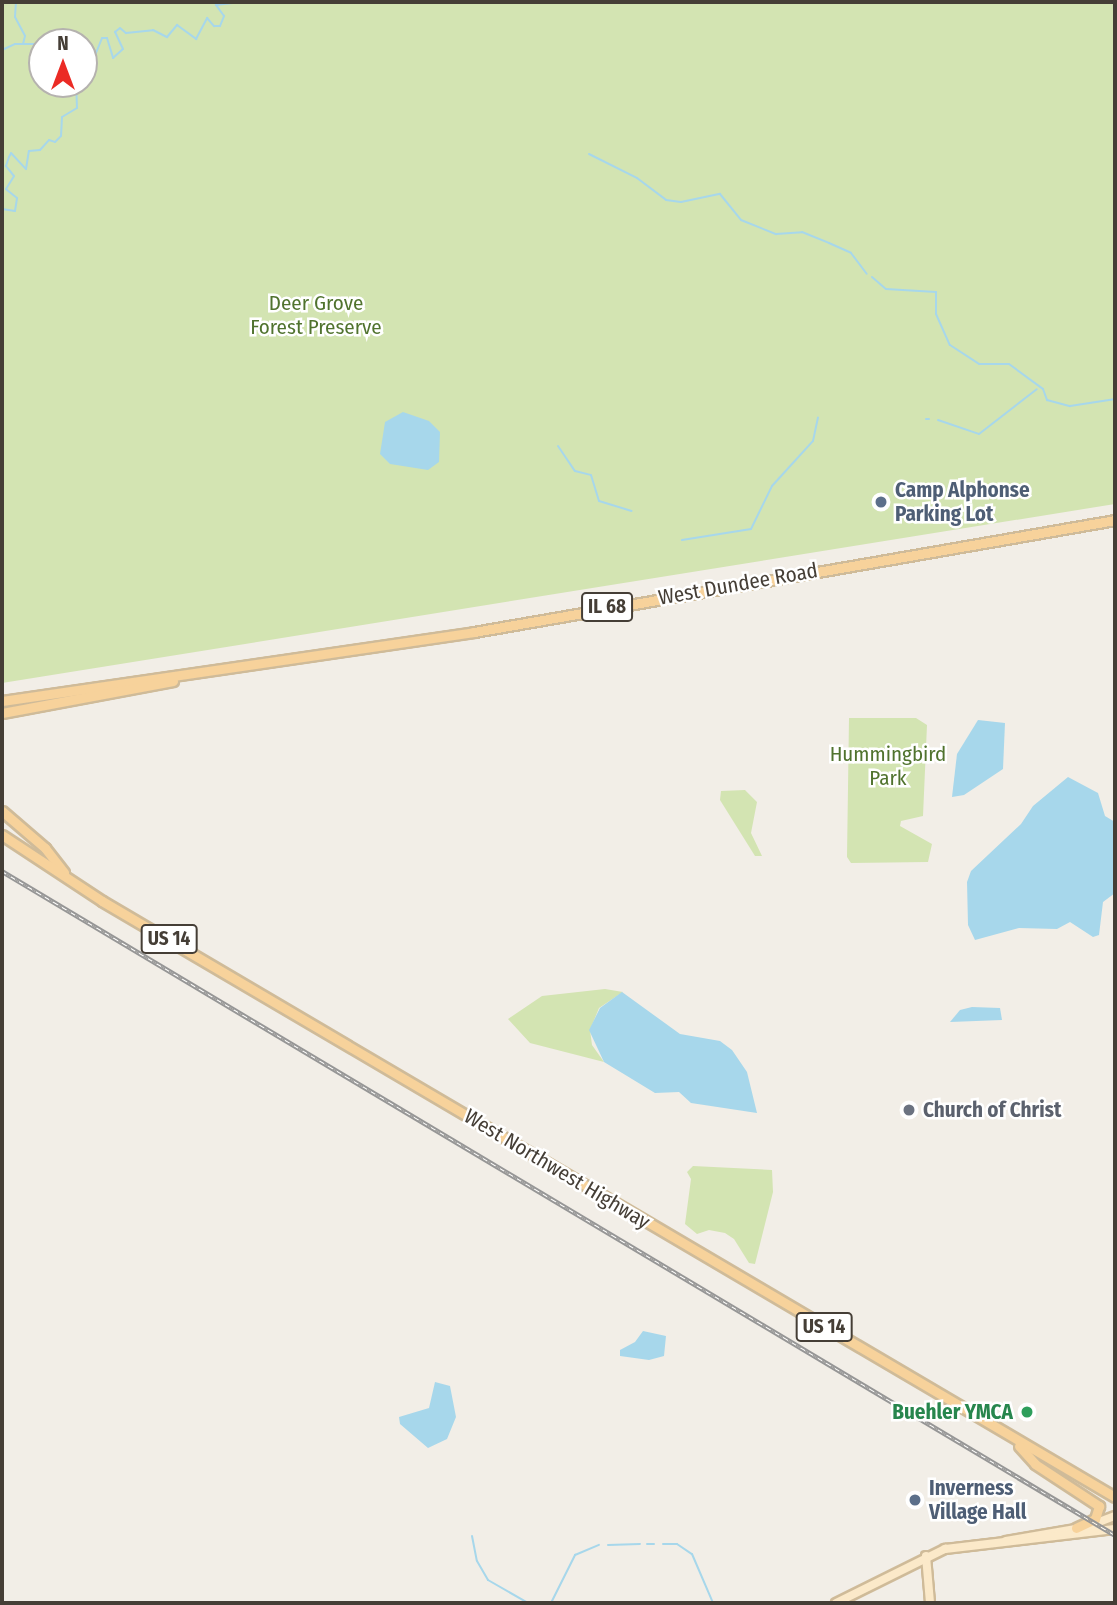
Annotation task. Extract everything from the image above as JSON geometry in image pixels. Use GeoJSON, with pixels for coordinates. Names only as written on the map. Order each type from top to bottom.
{"type":"FeatureCollection","features":[{"type":"Feature","properties":{"kind":"main road","name":"West Dundee Road"},"geometry":{"type":"LineString","coordinates":[[2,701],[474,632],[1115,520]]}},
{"type":"Feature","properties":{"kind":"main road","name":"West Dundee Road"},"geometry":{"type":"LineString","coordinates":[[2,713],[147,689],[194,675]]}},
{"type":"Feature","properties":{"kind":"main road"},"geometry":{"type":"LineString","coordinates":[[2,811],[46,848],[69,879]]}},
{"type":"Feature","properties":{"kind":"main road","name":"West Northwest Highway"},"geometry":{"type":"LineString","coordinates":[[2,837],[1013,1440],[1115,1497]]}},
{"type":"Feature","properties":{"kind":"main road"},"geometry":{"type":"LineString","coordinates":[[1013,1440],[1035,1464],[1099,1506],[1095,1519],[1076,1528]]}},
{"type":"Feature","properties":{"kind":"main road"},"geometry":{"type":"LineString","coordinates":[[1003,1542],[1076,1528],[1115,1516]]}},
{"type":"Feature","properties":{"kind":"main road"},"geometry":{"type":"LineString","coordinates":[[836,1603],[926,1556],[958,1546],[1115,1529]]}},
{"type":"Feature","properties":{"kind":"main road"},"geometry":{"type":"LineString","coordinates":[[926,1556],[930,1603]]}},
{"type":"Feature","properties":{"kind":"green space","name":"Deer Grove Forest Preserve"},"geometry":{"type":"Polygon","coordinates":[[[2,2],[1115,2],[1115,504],[2,683],[2,2]]]}},
{"type":"Feature","properties":{"kind":"green space","name":"Hummingbird Park"},"geometry":{"type":"Polygon","coordinates":[[[849,718],[916,718],[927,725],[923,816],[901,821],[900,826],[932,844],[928,862],[851,863],[847,857],[849,718]]]}},
{"type":"Feature","properties":{"kind":"green space"},"geometry":{"type":"Polygon","coordinates":[[[745,790],[757,802],[751,833],[762,856],[755,856],[720,800],[721,791],[745,790]]]}},
{"type":"Feature","properties":{"kind":"green space"},"geometry":{"type":"Polygon","coordinates":[[[605,989],[623,992],[599,1008],[590,1030],[592,1045],[604,1062],[530,1043],[508,1019],[542,996],[605,989]]]}},
{"type":"Feature","properties":{"kind":"green space"},"geometry":{"type":"Polygon","coordinates":[[[693,1166],[772,1170],[773,1192],[755,1264],[749,1263],[734,1239],[725,1233],[709,1230],[697,1234],[685,1224],[691,1179],[687,1172],[693,1166]]]}},
{"type":"Feature","properties":{"kind":"water"},"geometry":{"type":"Polygon","coordinates":[[[403,412],[429,421],[440,432],[439,462],[428,470],[390,464],[380,454],[385,422],[403,412]]]}},
{"type":"Feature","properties":{"kind":"water"},"geometry":{"type":"Polygon","coordinates":[[[978,720],[1005,723],[1003,769],[964,795],[952,797],[957,754],[978,720]]]}},
{"type":"Feature","properties":{"kind":"water"},"geometry":{"type":"Polygon","coordinates":[[[1068,777],[1098,793],[1105,816],[1115,822],[1115,893],[1103,902],[1099,935],[1093,937],[1070,922],[1057,929],[1019,928],[975,940],[968,925],[967,882],[971,871],[1021,824],[1033,806],[1068,777]]]}},
{"type":"Feature","properties":{"kind":"water"},"geometry":{"type":"Polygon","coordinates":[[[622,992],[680,1034],[720,1041],[732,1050],[747,1072],[757,1113],[691,1103],[679,1092],[655,1093],[604,1062],[589,1030],[600,1008],[622,992]]]}},
{"type":"Feature","properties":{"kind":"water"},"geometry":{"type":"Polygon","coordinates":[[[972,1007],[1000,1008],[1002,1020],[950,1022],[960,1010],[972,1007]]]}},
{"type":"Feature","properties":{"kind":"water"},"geometry":{"type":"Polygon","coordinates":[[[643,1331],[666,1336],[664,1356],[649,1360],[620,1356],[620,1350],[635,1342],[643,1331]]]}},
{"type":"Feature","properties":{"kind":"water"},"geometry":{"type":"Polygon","coordinates":[[[435,1382],[450,1386],[456,1417],[447,1439],[428,1448],[400,1424],[399,1417],[429,1408],[435,1382]]]}},
{"type":"Feature","properties":{"kind":"waterway"},"geometry":{"type":"LineString","coordinates":[[16,2],[15,17],[25,36],[23,44]]}},
{"type":"Feature","properties":{"kind":"waterway"},"geometry":{"type":"LineString","coordinates":[[98,48],[102,38],[107,38],[113,58],[123,49],[115,32],[120,28],[126,33],[153,30],[167,37],[177,25],[196,39],[207,18],[214,26],[220,26],[224,16],[216,5],[241,2]]}},
{"type":"Feature","properties":{"kind":"waterway"},"geometry":{"type":"LineString","coordinates":[[2,50],[15,44],[28,44]]}},
{"type":"Feature","properties":{"kind":"waterway"},"geometry":{"type":"LineString","coordinates":[[2,209],[15,211],[17,198],[6,189],[14,176],[6,166],[11,153],[26,169],[29,151],[40,150],[49,140],[55,142],[61,136],[62,117],[77,108],[77,98]]}},
{"type":"Feature","properties":{"kind":"waterway"},"geometry":{"type":"LineString","coordinates":[[589,154],[637,178],[666,200],[681,202],[720,194],[741,220],[776,234],[802,232],[829,243],[851,253],[867,274]]}},
{"type":"Feature","properties":{"kind":"waterway"},"geometry":{"type":"LineString","coordinates":[[872,277],[886,289],[936,292],[936,314],[950,345],[979,364],[1009,364],[1043,389],[1047,400],[1070,406],[1115,399]]}},
{"type":"Feature","properties":{"kind":"waterway"},"geometry":{"type":"LineString","coordinates":[[938,420],[979,434],[1037,389]]}},
{"type":"Feature","properties":{"kind":"waterway"},"geometry":{"type":"LineString","coordinates":[[682,540],[751,529],[772,486],[813,441],[818,418]]}},
{"type":"Feature","properties":{"kind":"waterway"},"geometry":{"type":"LineString","coordinates":[[558,446],[575,471],[591,475],[599,501],[631,511]]}},
{"type":"Feature","properties":{"kind":"waterway"},"geometry":{"type":"LineString","coordinates":[[472,1536],[477,1561],[488,1580],[528,1603]]}},
{"type":"Feature","properties":{"kind":"waterway"},"geometry":{"type":"LineString","coordinates":[[608,1545],[640,1544]]}},
{"type":"Feature","properties":{"kind":"waterway"},"geometry":{"type":"LineString","coordinates":[[647,1544],[654,1544]]}},
{"type":"Feature","properties":{"kind":"waterway"},"geometry":{"type":"LineString","coordinates":[[663,1544],[677,1544],[692,1554],[713,1603]]}},
{"type":"Feature","properties":{"kind":"waterway"},"geometry":{"type":"LineString","coordinates":[[551,1603],[575,1555],[599,1545]]}},
{"type":"Feature","properties":{"kind":"railway"},"geometry":{"type":"LineString","coordinates":[[2,871],[1115,1535]]}},
{"type":"Feature","properties":{"kind":"place","name":"Camp Alphonse Parking Lot"},"geometry":{"type":"Point","coordinates":[881,502]}},
{"type":"Feature","properties":{"kind":"place","name":"Church of Christ"},"geometry":{"type":"Point","coordinates":[909,1110]}},
{"type":"Feature","properties":{"kind":"place","name":"Buehler YMCA"},"geometry":{"type":"Point","coordinates":[1027,1412]}},
{"type":"Feature","properties":{"kind":"place","name":"Inverness Village Hall"},"geometry":{"type":"Point","coordinates":[915,1500]}}]}
